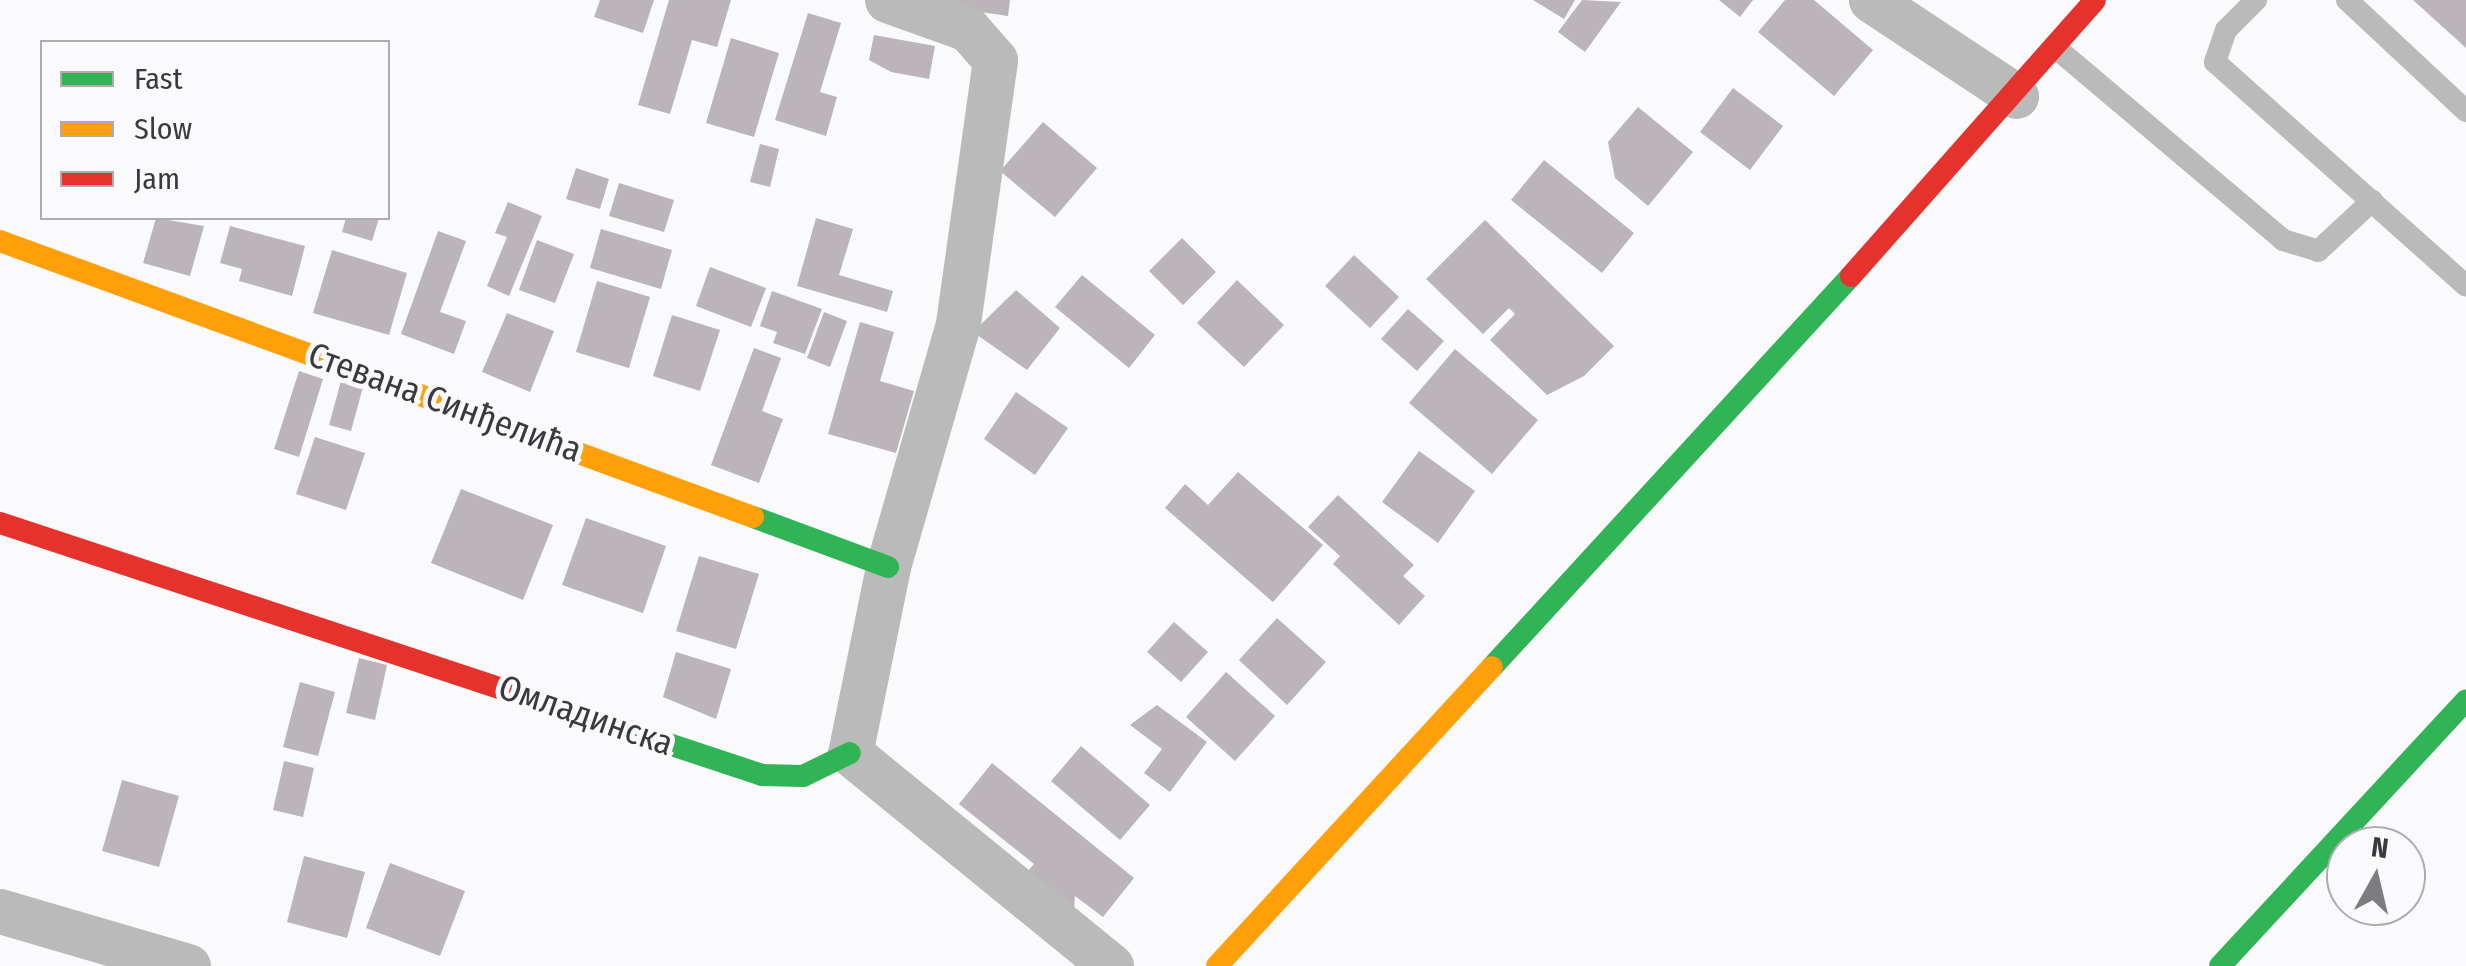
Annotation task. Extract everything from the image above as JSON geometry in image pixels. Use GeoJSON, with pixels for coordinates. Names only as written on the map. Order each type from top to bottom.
{"type":"FeatureCollection","features":[{"type":"Feature","properties":{"kind":"street"},"geometry":{"type":"LineString","coordinates":[[888,0],[968,29],[994,60],[958,324],[888,568],[850,753],[1110,966]]}},
{"type":"Feature","properties":{"kind":"street"},"geometry":{"type":"LineString","coordinates":[[1871,0],[2016,96]]}},
{"type":"Feature","properties":{"kind":"street"},"geometry":{"type":"LineString","coordinates":[[1217,966],[2016,96],[2095,0]]}},
{"type":"Feature","properties":{"kind":"street","name":"Стевана Синђелића"},"geometry":{"type":"LineString","coordinates":[[0,241],[888,568]]}},
{"type":"Feature","properties":{"kind":"street","name":"Омладинска"},"geometry":{"type":"LineString","coordinates":[[0,523],[762,776],[804,776],[850,753]]}},
{"type":"Feature","properties":{"kind":"street"},"geometry":{"type":"LineString","coordinates":[[2220,966],[2466,700]]}},
{"type":"Feature","properties":{"kind":"street"},"geometry":{"type":"LineString","coordinates":[[0,910],[188,966]]}},
{"type":"Feature","properties":{"kind":"lane"},"geometry":{"type":"LineString","coordinates":[[2256,0],[2226,30],[2215,62],[2466,286]]}},
{"type":"Feature","properties":{"kind":"lane"},"geometry":{"type":"LineString","coordinates":[[2346,0],[2466,111]]}},
{"type":"Feature","properties":{"kind":"lane"},"geometry":{"type":"LineString","coordinates":[[2056,48],[2283,240],[2318,250],[2372,202]]}},
{"type":"Feature","properties":{"kind":"building"},"geometry":{"type":"Polygon","coordinates":[[[600,0],[654,0],[643,33],[594,17],[600,0]]]}},
{"type":"Feature","properties":{"kind":"building"},"geometry":{"type":"Polygon","coordinates":[[[669,0],[731,0],[717,47],[692,40],[670,114],[638,105],[669,0]]]}},
{"type":"Feature","properties":{"kind":"building"},"geometry":{"type":"Polygon","coordinates":[[[947,0],[1010,0],[1008,16],[946,7],[947,0]]]}},
{"type":"Feature","properties":{"kind":"building"},"geometry":{"type":"Polygon","coordinates":[[[1533,0],[1575,0],[1564,19],[1533,0]]]}},
{"type":"Feature","properties":{"kind":"building"},"geometry":{"type":"Polygon","coordinates":[[[1582,0],[1621,2],[1585,52],[1558,32],[1582,0]]]}},
{"type":"Feature","properties":{"kind":"building"},"geometry":{"type":"Polygon","coordinates":[[[1719,0],[1753,0],[1740,17],[1719,0]]]}},
{"type":"Feature","properties":{"kind":"building"},"geometry":{"type":"Polygon","coordinates":[[[1785,0],[1814,0],[1873,50],[1834,96],[1758,32],[1785,0]]]}},
{"type":"Feature","properties":{"kind":"building"},"geometry":{"type":"Polygon","coordinates":[[[2413,0],[2466,0],[2466,48],[2413,0]]]}},
{"type":"Feature","properties":{"kind":"building"},"geometry":{"type":"Polygon","coordinates":[[[808,13],[841,23],[820,92],[837,97],[826,136],[775,120],[808,13]]]}},
{"type":"Feature","properties":{"kind":"building"},"geometry":{"type":"Polygon","coordinates":[[[874,35],[935,46],[929,79],[891,72],[869,60],[874,35]]]}},
{"type":"Feature","properties":{"kind":"building"},"geometry":{"type":"Polygon","coordinates":[[[731,38],[779,53],[754,137],[706,123],[731,38]]]}},
{"type":"Feature","properties":{"kind":"building"},"geometry":{"type":"Polygon","coordinates":[[[1733,88],[1783,126],[1750,170],[1700,132],[1733,88]]]}},
{"type":"Feature","properties":{"kind":"building"},"geometry":{"type":"Polygon","coordinates":[[[1638,107],[1693,152],[1648,206],[1615,178],[1608,142],[1638,107]]]}},
{"type":"Feature","properties":{"kind":"building"},"geometry":{"type":"Polygon","coordinates":[[[1043,122],[1097,168],[1055,217],[1000,171],[1043,122]]]}},
{"type":"Feature","properties":{"kind":"building"},"geometry":{"type":"Polygon","coordinates":[[[760,144],[779,149],[770,187],[750,182],[760,144]]]}},
{"type":"Feature","properties":{"kind":"building"},"geometry":{"type":"Polygon","coordinates":[[[1544,160],[1634,233],[1602,273],[1511,200],[1544,160]]]}},
{"type":"Feature","properties":{"kind":"building"},"geometry":{"type":"Polygon","coordinates":[[[576,168],[609,179],[600,209],[566,199],[576,168]]]}},
{"type":"Feature","properties":{"kind":"building"},"geometry":{"type":"Polygon","coordinates":[[[619,183],[674,200],[664,232],[609,216],[619,183]]]}},
{"type":"Feature","properties":{"kind":"building"},"geometry":{"type":"Polygon","coordinates":[[[508,202],[542,216],[509,296],[487,286],[507,237],[495,233],[508,202]]]}},
{"type":"Feature","properties":{"kind":"building"},"geometry":{"type":"Polygon","coordinates":[[[816,218],[853,229],[839,275],[893,291],[887,312],[797,286],[816,218]]]}},
{"type":"Feature","properties":{"kind":"building"},"geometry":{"type":"Polygon","coordinates":[[[155,220],[204,226],[190,276],[143,263],[155,220]]]}},
{"type":"Feature","properties":{"kind":"building"},"geometry":{"type":"Polygon","coordinates":[[[345,220],[378,220],[372,241],[342,232],[345,220]]]}},
{"type":"Feature","properties":{"kind":"building"},"geometry":{"type":"Polygon","coordinates":[[[1485,220],[1614,346],[1584,376],[1547,395],[1490,340],[1515,314],[1509,308],[1483,334],[1426,279],[1485,220]]]}},
{"type":"Feature","properties":{"kind":"building"},"geometry":{"type":"Polygon","coordinates":[[[230,226],[305,246],[292,296],[239,281],[242,269],[220,263],[230,226]]]}},
{"type":"Feature","properties":{"kind":"building"},"geometry":{"type":"Polygon","coordinates":[[[601,229],[672,250],[661,289],[590,268],[601,229]]]}},
{"type":"Feature","properties":{"kind":"building"},"geometry":{"type":"Polygon","coordinates":[[[438,231],[466,241],[440,312],[466,321],[454,354],[401,334],[438,231]]]}},
{"type":"Feature","properties":{"kind":"building"},"geometry":{"type":"Polygon","coordinates":[[[1182,238],[1216,272],[1183,305],[1149,271],[1182,238]]]}},
{"type":"Feature","properties":{"kind":"building"},"geometry":{"type":"Polygon","coordinates":[[[537,240],[574,254],[555,303],[519,290],[537,240]]]}},
{"type":"Feature","properties":{"kind":"building"},"geometry":{"type":"Polygon","coordinates":[[[332,250],[407,273],[389,335],[313,313],[332,250]]]}},
{"type":"Feature","properties":{"kind":"building"},"geometry":{"type":"Polygon","coordinates":[[[1354,255],[1399,297],[1370,328],[1325,286],[1354,255]]]}},
{"type":"Feature","properties":{"kind":"building"},"geometry":{"type":"Polygon","coordinates":[[[710,267],[766,288],[751,327],[696,306],[710,267]]]}},
{"type":"Feature","properties":{"kind":"building"},"geometry":{"type":"Polygon","coordinates":[[[1082,275],[1155,335],[1129,368],[1055,307],[1082,275]]]}},
{"type":"Feature","properties":{"kind":"building"},"geometry":{"type":"Polygon","coordinates":[[[1237,280],[1284,325],[1244,367],[1197,323],[1237,280]]]}},
{"type":"Feature","properties":{"kind":"building"},"geometry":{"type":"Polygon","coordinates":[[[597,281],[650,297],[629,368],[576,352],[597,281]]]}},
{"type":"Feature","properties":{"kind":"building"},"geometry":{"type":"Polygon","coordinates":[[[1016,290],[1060,328],[1027,370],[973,332],[1016,290]]]}},
{"type":"Feature","properties":{"kind":"building"},"geometry":{"type":"Polygon","coordinates":[[[772,291],[822,309],[805,354],[773,343],[777,332],[760,326],[772,291]]]}},
{"type":"Feature","properties":{"kind":"building"},"geometry":{"type":"Polygon","coordinates":[[[1408,309],[1444,341],[1417,371],[1381,339],[1408,309]]]}},
{"type":"Feature","properties":{"kind":"building"},"geometry":{"type":"Polygon","coordinates":[[[824,312],[847,321],[830,367],[807,358],[824,312]]]}},
{"type":"Feature","properties":{"kind":"building"},"geometry":{"type":"Polygon","coordinates":[[[507,313],[554,331],[530,392],[482,372],[507,313]]]}},
{"type":"Feature","properties":{"kind":"building"},"geometry":{"type":"Polygon","coordinates":[[[672,315],[720,330],[700,391],[653,376],[672,315]]]}},
{"type":"Feature","properties":{"kind":"building"},"geometry":{"type":"Polygon","coordinates":[[[860,322],[894,332],[880,381],[914,391],[896,453],[828,434],[860,322]]]}},
{"type":"Feature","properties":{"kind":"building"},"geometry":{"type":"Polygon","coordinates":[[[754,348],[781,358],[762,411],[783,419],[759,483],[711,465],[754,348]]]}},
{"type":"Feature","properties":{"kind":"building"},"geometry":{"type":"Polygon","coordinates":[[[1455,349],[1538,420],[1492,474],[1409,403],[1455,349]]]}},
{"type":"Feature","properties":{"kind":"building"},"geometry":{"type":"Polygon","coordinates":[[[299,371],[323,379],[299,457],[274,449],[299,371]]]}},
{"type":"Feature","properties":{"kind":"building"},"geometry":{"type":"Polygon","coordinates":[[[341,381],[363,387],[351,431],[329,425],[341,381]]]}},
{"type":"Feature","properties":{"kind":"building"},"geometry":{"type":"Polygon","coordinates":[[[1016,392],[1068,428],[1035,475],[984,439],[1016,392]]]}},
{"type":"Feature","properties":{"kind":"building"},"geometry":{"type":"Polygon","coordinates":[[[315,437],[365,453],[346,510],[296,494],[315,437]]]}},
{"type":"Feature","properties":{"kind":"building"},"geometry":{"type":"Polygon","coordinates":[[[1419,451],[1475,491],[1438,543],[1382,502],[1419,451]]]}},
{"type":"Feature","properties":{"kind":"building"},"geometry":{"type":"Polygon","coordinates":[[[1238,472],[1323,545],[1273,602],[1165,508],[1185,484],[1208,505],[1238,472]]]}},
{"type":"Feature","properties":{"kind":"building"},"geometry":{"type":"Polygon","coordinates":[[[461,489],[553,525],[523,600],[431,563],[461,489]]]}},
{"type":"Feature","properties":{"kind":"building"},"geometry":{"type":"Polygon","coordinates":[[[1338,495],[1414,565],[1403,576],[1425,596],[1399,625],[1333,564],[1340,556],[1308,527],[1338,495]]]}},
{"type":"Feature","properties":{"kind":"building"},"geometry":{"type":"Polygon","coordinates":[[[586,518],[666,546],[643,613],[562,585],[586,518]]]}},
{"type":"Feature","properties":{"kind":"building"},"geometry":{"type":"Polygon","coordinates":[[[699,556],[759,574],[736,649],[676,631],[699,556]]]}},
{"type":"Feature","properties":{"kind":"building"},"geometry":{"type":"Polygon","coordinates":[[[1277,618],[1326,662],[1287,705],[1239,660],[1277,618]]]}},
{"type":"Feature","properties":{"kind":"building"},"geometry":{"type":"Polygon","coordinates":[[[1174,622],[1208,652],[1181,682],[1147,652],[1174,622]]]}},
{"type":"Feature","properties":{"kind":"building"},"geometry":{"type":"Polygon","coordinates":[[[676,652],[731,669],[716,719],[663,697],[676,652]]]}},
{"type":"Feature","properties":{"kind":"building"},"geometry":{"type":"Polygon","coordinates":[[[359,658],[387,665],[375,720],[346,713],[359,658]]]}},
{"type":"Feature","properties":{"kind":"building"},"geometry":{"type":"Polygon","coordinates":[[[1226,672],[1275,716],[1235,761],[1186,717],[1226,672]]]}},
{"type":"Feature","properties":{"kind":"building"},"geometry":{"type":"Polygon","coordinates":[[[300,682],[335,692],[318,756],[283,747],[300,682]]]}},
{"type":"Feature","properties":{"kind":"building"},"geometry":{"type":"Polygon","coordinates":[[[1157,705],[1207,742],[1170,792],[1144,773],[1162,749],[1130,725],[1157,705]]]}},
{"type":"Feature","properties":{"kind":"building"},"geometry":{"type":"Polygon","coordinates":[[[1081,746],[1150,805],[1120,840],[1051,781],[1081,746]]]}},
{"type":"Feature","properties":{"kind":"building"},"geometry":{"type":"Polygon","coordinates":[[[284,761],[314,768],[303,817],[273,810],[284,761]]]}},
{"type":"Feature","properties":{"kind":"building"},"geometry":{"type":"Polygon","coordinates":[[[992,763],[1134,878],[1103,917],[1075,896],[1074,910],[1027,872],[1034,864],[959,804],[992,763]]]}},
{"type":"Feature","properties":{"kind":"building"},"geometry":{"type":"Polygon","coordinates":[[[122,780],[179,796],[159,867],[102,851],[122,780]]]}},
{"type":"Feature","properties":{"kind":"building"},"geometry":{"type":"Polygon","coordinates":[[[304,856],[365,872],[347,938],[287,922],[304,856]]]}},
{"type":"Feature","properties":{"kind":"building"},"geometry":{"type":"Polygon","coordinates":[[[390,863],[465,891],[440,956],[366,928],[390,863]]]}},
{"type":"Feature","properties":{"kind":"traffic: fast"},"geometry":{"type":"LineString","coordinates":[[1492,667],[1851,276]]}},
{"type":"Feature","properties":{"kind":"traffic: fast"},"geometry":{"type":"LineString","coordinates":[[753,517],[888,567]]}},
{"type":"Feature","properties":{"kind":"traffic: fast"},"geometry":{"type":"LineString","coordinates":[[2220,966],[2466,700]]}},
{"type":"Feature","properties":{"kind":"traffic: fast"},"geometry":{"type":"LineString","coordinates":[[587,717],[762,775],[803,776],[850,753]]}},
{"type":"Feature","properties":{"kind":"traffic: slow"},"geometry":{"type":"LineString","coordinates":[[0,241],[753,517]]}},
{"type":"Feature","properties":{"kind":"traffic: slow"},"geometry":{"type":"LineString","coordinates":[[1217,966],[1492,667]]}},
{"type":"Feature","properties":{"kind":"traffic: jam"},"geometry":{"type":"LineString","coordinates":[[1851,276],[2095,0]]}},
{"type":"Feature","properties":{"kind":"traffic: jam"},"geometry":{"type":"LineString","coordinates":[[0,523],[587,717]]}}]}
